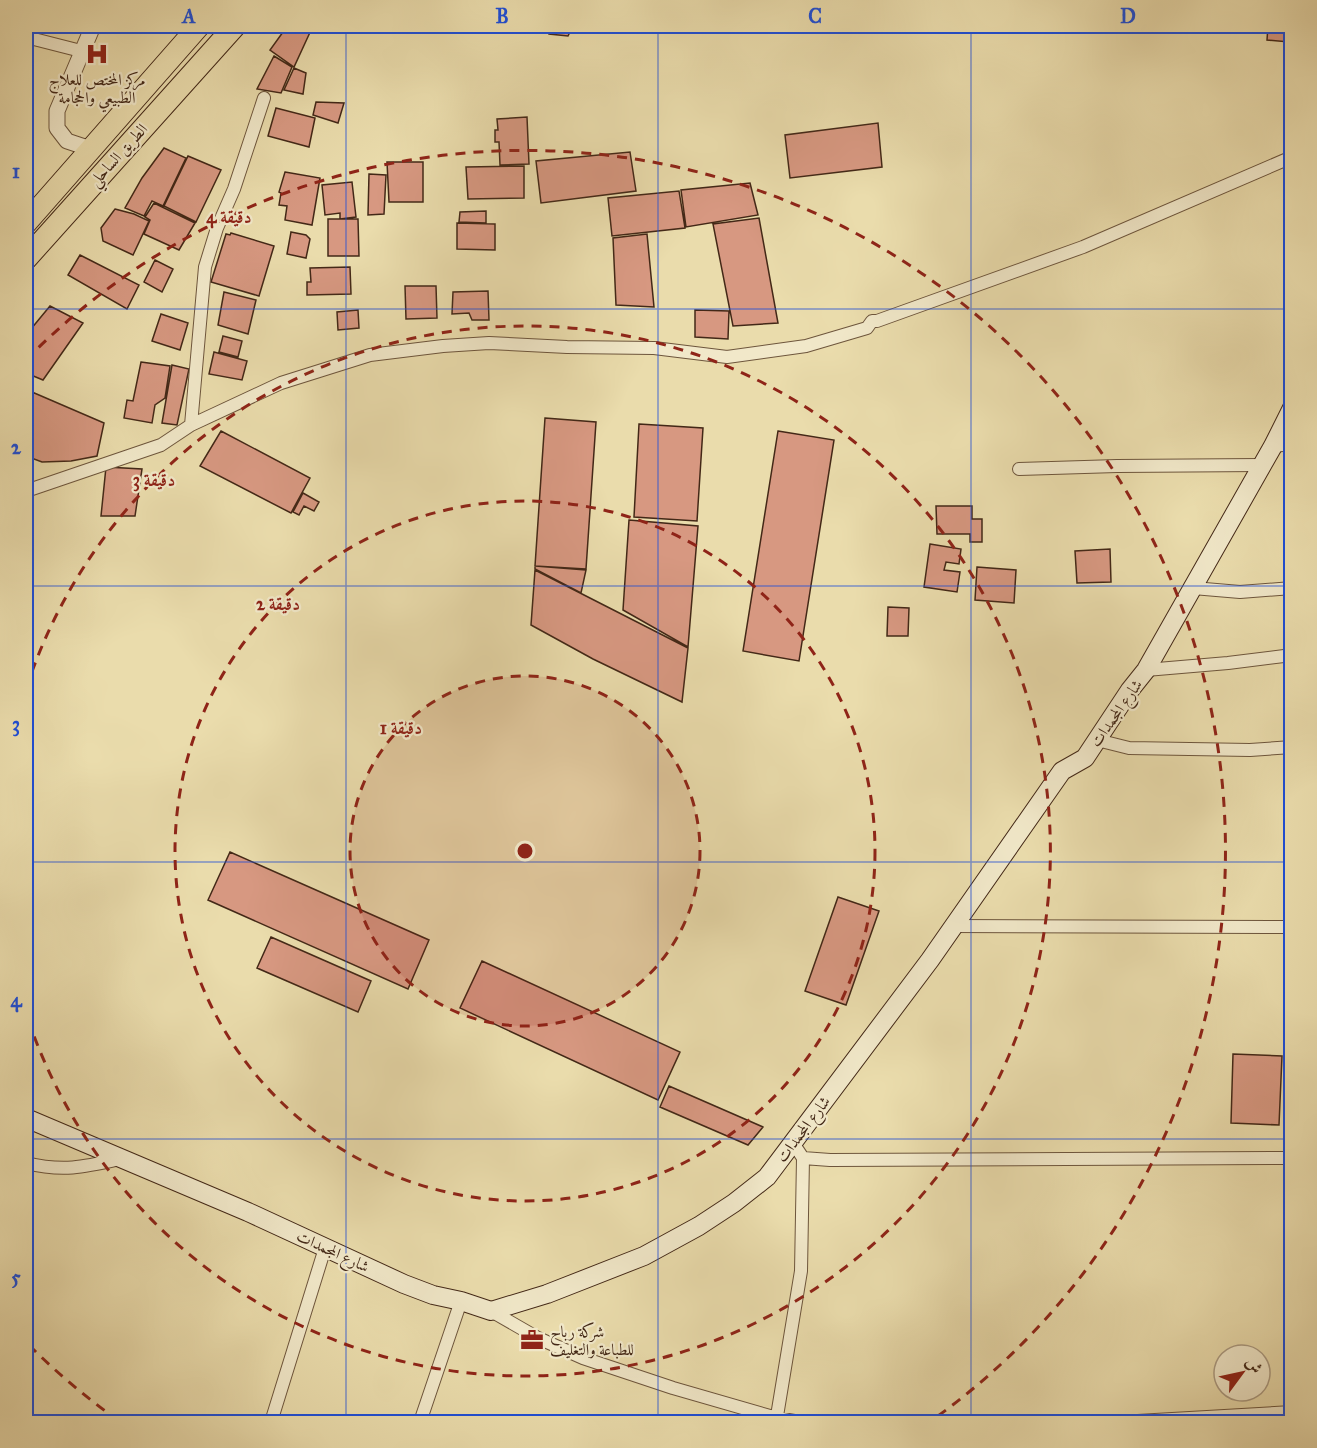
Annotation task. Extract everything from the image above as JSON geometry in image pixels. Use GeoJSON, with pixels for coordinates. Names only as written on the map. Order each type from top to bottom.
{"type":"FeatureCollection","features":[{"type":"Feature","properties":{"kind":"highway","name":"الطريق الساحلي"},"geometry":{"type":"LineString","coordinates":[[26,223],[199,26]]}},
{"type":"Feature","properties":{"kind":"highway","name":"الطريق الساحلي"},"geometry":{"type":"LineString","coordinates":[[26,260],[115,157],[235,26]]}},
{"type":"Feature","properties":{"kind":"highway"},"geometry":{"type":"LineString","coordinates":[[91,149],[115,157]]}},
{"type":"Feature","properties":{"kind":"main road","name":"شارع المجمدات"},"geometry":{"type":"LineString","coordinates":[[26,1118],[248,1212],[404,1284],[433,1295],[491,1311],[589,1279],[644,1256],[699,1226],[734,1203],[798,1150],[1062,771],[1085,758],[1146,670],[1273,446],[1292,408]]}},
{"type":"Feature","properties":{"kind":"street"},"geometry":{"type":"LineString","coordinates":[[91,149],[67,141],[57,128],[57,111],[93,26]]}},
{"type":"Feature","properties":{"kind":"street"},"geometry":{"type":"LineString","coordinates":[[26,36],[81,51]]}},
{"type":"Feature","properties":{"kind":"street"},"geometry":{"type":"LineString","coordinates":[[191,425],[205,267],[264,98]]}},
{"type":"Feature","properties":{"kind":"street"},"geometry":{"type":"LineString","coordinates":[[26,491],[161,445],[191,425],[292,380],[370,355],[489,343],[654,348],[727,357],[806,346],[867,328],[872,321],[878,321],[1083,247],[1292,157]]}},
{"type":"Feature","properties":{"kind":"street"},"geometry":{"type":"LineString","coordinates":[[1273,446],[1292,444]]}},
{"type":"Feature","properties":{"kind":"street"},"geometry":{"type":"LineString","coordinates":[[1019,469],[1261,465]]}},
{"type":"Feature","properties":{"kind":"street"},"geometry":{"type":"LineString","coordinates":[[1193,588],[1240,592],[1292,588]]}},
{"type":"Feature","properties":{"kind":"street"},"geometry":{"type":"LineString","coordinates":[[1146,670],[1292,655]]}},
{"type":"Feature","properties":{"kind":"street"},"geometry":{"type":"LineString","coordinates":[[1097,740],[1129,748],[1250,750],[1292,747]]}},
{"type":"Feature","properties":{"kind":"street"},"geometry":{"type":"LineString","coordinates":[[953,926],[1292,927]]}},
{"type":"Feature","properties":{"kind":"street"},"geometry":{"type":"LineString","coordinates":[[777,1420],[801,1271],[798,1150],[846,1160],[1292,1158]]}},
{"type":"Feature","properties":{"kind":"street"},"geometry":{"type":"LineString","coordinates":[[26,1163],[46,1168],[74,1169],[120,1159]]}},
{"type":"Feature","properties":{"kind":"street"},"geometry":{"type":"LineString","coordinates":[[272,1422],[325,1248]]}},
{"type":"Feature","properties":{"kind":"street"},"geometry":{"type":"LineString","coordinates":[[420,1422],[461,1301]]}},
{"type":"Feature","properties":{"kind":"street"},"geometry":{"type":"LineString","coordinates":[[491,1311],[538,1338],[583,1358],[777,1420],[800,1422]]}},
{"type":"Feature","properties":{"kind":"street"},"geometry":{"type":"LineString","coordinates":[[1120,1422],[1292,1413]]}},
{"type":"Feature","properties":{"kind":"building"},"geometry":{"type":"Polygon","coordinates":[[[281,26],[312,28],[294,67],[270,50],[283,32],[278,30],[281,26]]]}},
{"type":"Feature","properties":{"kind":"building"},"geometry":{"type":"Polygon","coordinates":[[[549,26],[608,26],[609,30],[571,30],[568,36],[549,34],[549,26]]]}},
{"type":"Feature","properties":{"kind":"building"},"geometry":{"type":"Polygon","coordinates":[[[1268,26],[1290,26],[1289,42],[1267,40],[1268,26]]]}},
{"type":"Feature","properties":{"kind":"building"},"geometry":{"type":"Polygon","coordinates":[[[274,56],[292,67],[281,93],[257,89],[274,56]]]}},
{"type":"Feature","properties":{"kind":"building"},"geometry":{"type":"Polygon","coordinates":[[[294,68],[306,73],[303,94],[284,90],[294,68]]]}},
{"type":"Feature","properties":{"kind":"building"},"geometry":{"type":"Polygon","coordinates":[[[316,102],[344,103],[338,123],[313,115],[316,102]]]}},
{"type":"Feature","properties":{"kind":"building"},"geometry":{"type":"Polygon","coordinates":[[[276,108],[315,118],[309,147],[268,136],[276,108]]]}},
{"type":"Feature","properties":{"kind":"building"},"geometry":{"type":"Polygon","coordinates":[[[527,117],[529,164],[500,165],[499,142],[495,142],[495,130],[498,130],[497,119],[527,117]]]}},
{"type":"Feature","properties":{"kind":"building"},"geometry":{"type":"Polygon","coordinates":[[[878,123],[882,167],[790,178],[785,135],[878,123]]]}},
{"type":"Feature","properties":{"kind":"building"},"geometry":{"type":"Polygon","coordinates":[[[164,148],[186,158],[163,206],[152,201],[144,216],[125,208],[142,178],[164,148]]]}},
{"type":"Feature","properties":{"kind":"building"},"geometry":{"type":"Polygon","coordinates":[[[630,152],[636,191],[541,203],[536,161],[630,152]]]}},
{"type":"Feature","properties":{"kind":"building"},"geometry":{"type":"Polygon","coordinates":[[[188,156],[221,170],[196,222],[164,206],[188,156]]]}},
{"type":"Feature","properties":{"kind":"building"},"geometry":{"type":"Polygon","coordinates":[[[387,162],[423,162],[423,202],[389,202],[387,162]]]}},
{"type":"Feature","properties":{"kind":"building"},"geometry":{"type":"Polygon","coordinates":[[[524,166],[524,198],[468,199],[466,167],[524,166]]]}},
{"type":"Feature","properties":{"kind":"building"},"geometry":{"type":"Polygon","coordinates":[[[285,172],[320,178],[312,225],[285,220],[287,206],[279,205],[281,193],[279,192],[285,172]]]}},
{"type":"Feature","properties":{"kind":"building"},"geometry":{"type":"Polygon","coordinates":[[[369,174],[386,175],[384,214],[368,215],[369,174]]]}},
{"type":"Feature","properties":{"kind":"building"},"geometry":{"type":"Polygon","coordinates":[[[352,182],[356,217],[340,219],[340,213],[325,215],[322,185],[352,182]]]}},
{"type":"Feature","properties":{"kind":"building"},"geometry":{"type":"Polygon","coordinates":[[[750,183],[758,215],[686,227],[681,190],[750,183]]]}},
{"type":"Feature","properties":{"kind":"building"},"geometry":{"type":"Polygon","coordinates":[[[679,191],[685,228],[612,236],[608,198],[679,191]]]}},
{"type":"Feature","properties":{"kind":"building"},"geometry":{"type":"Polygon","coordinates":[[[154,203],[195,223],[179,250],[144,234],[150,220],[145,217],[154,203]]]}},
{"type":"Feature","properties":{"kind":"building"},"geometry":{"type":"Polygon","coordinates":[[[115,209],[149,221],[133,255],[103,241],[101,228],[115,209]]]}},
{"type":"Feature","properties":{"kind":"building"},"geometry":{"type":"Polygon","coordinates":[[[486,211],[486,223],[459,222],[460,212],[486,211]]]}},
{"type":"Feature","properties":{"kind":"building"},"geometry":{"type":"Polygon","coordinates":[[[759,218],[778,323],[733,326],[713,224],[759,218]]]}},
{"type":"Feature","properties":{"kind":"building"},"geometry":{"type":"Polygon","coordinates":[[[328,219],[358,219],[359,256],[328,256],[328,219]]]}},
{"type":"Feature","properties":{"kind":"building"},"geometry":{"type":"Polygon","coordinates":[[[457,223],[495,224],[495,250],[457,249],[457,223]]]}},
{"type":"Feature","properties":{"kind":"building"},"geometry":{"type":"Polygon","coordinates":[[[291,232],[306,235],[310,239],[306,258],[287,254],[291,232]]]}},
{"type":"Feature","properties":{"kind":"building"},"geometry":{"type":"Polygon","coordinates":[[[231,233],[274,246],[259,296],[211,282],[226,234],[231,233]]]}},
{"type":"Feature","properties":{"kind":"building"},"geometry":{"type":"Polygon","coordinates":[[[647,234],[654,307],[616,305],[613,238],[647,234]]]}},
{"type":"Feature","properties":{"kind":"building"},"geometry":{"type":"Polygon","coordinates":[[[80,255],[139,285],[127,309],[68,275],[80,255]]]}},
{"type":"Feature","properties":{"kind":"building"},"geometry":{"type":"Polygon","coordinates":[[[155,260],[173,269],[162,292],[144,282],[155,260]]]}},
{"type":"Feature","properties":{"kind":"building"},"geometry":{"type":"Polygon","coordinates":[[[350,267],[351,294],[307,295],[307,282],[311,282],[310,268],[350,267]]]}},
{"type":"Feature","properties":{"kind":"building"},"geometry":{"type":"Polygon","coordinates":[[[405,286],[436,286],[437,318],[406,319],[405,286]]]}},
{"type":"Feature","properties":{"kind":"building"},"geometry":{"type":"Polygon","coordinates":[[[488,291],[489,320],[472,320],[469,313],[452,314],[453,292],[488,291]]]}},
{"type":"Feature","properties":{"kind":"building"},"geometry":{"type":"Polygon","coordinates":[[[224,292],[256,300],[248,334],[218,325],[224,292]]]}},
{"type":"Feature","properties":{"kind":"building"},"geometry":{"type":"Polygon","coordinates":[[[50,306],[83,323],[43,380],[26,373],[26,335],[50,306]]]}},
{"type":"Feature","properties":{"kind":"building"},"geometry":{"type":"Polygon","coordinates":[[[358,310],[359,328],[338,330],[337,312],[358,310]]]}},
{"type":"Feature","properties":{"kind":"building"},"geometry":{"type":"Polygon","coordinates":[[[695,310],[729,311],[728,339],[695,337],[695,310]]]}},
{"type":"Feature","properties":{"kind":"building"},"geometry":{"type":"Polygon","coordinates":[[[161,314],[188,323],[180,350],[152,341],[161,314]]]}},
{"type":"Feature","properties":{"kind":"building"},"geometry":{"type":"Polygon","coordinates":[[[223,336],[242,341],[238,357],[219,352],[223,336]]]}},
{"type":"Feature","properties":{"kind":"building"},"geometry":{"type":"Polygon","coordinates":[[[214,352],[247,361],[242,380],[209,374],[214,352]]]}},
{"type":"Feature","properties":{"kind":"building"},"geometry":{"type":"Polygon","coordinates":[[[141,362],[170,366],[165,398],[155,405],[152,423],[124,418],[127,400],[133,401],[141,362]]]}},
{"type":"Feature","properties":{"kind":"building"},"geometry":{"type":"Polygon","coordinates":[[[172,365],[189,369],[177,425],[162,423],[172,365]]]}},
{"type":"Feature","properties":{"kind":"building"},"geometry":{"type":"Polygon","coordinates":[[[32,392],[104,423],[97,456],[71,461],[42,462],[26,456],[26,416],[32,392]]]}},
{"type":"Feature","properties":{"kind":"building"},"geometry":{"type":"Polygon","coordinates":[[[545,418],[596,422],[586,569],[535,566],[545,418]]]}},
{"type":"Feature","properties":{"kind":"building"},"geometry":{"type":"Polygon","coordinates":[[[639,424],[703,428],[697,521],[634,517],[639,424]]]}},
{"type":"Feature","properties":{"kind":"building"},"geometry":{"type":"Polygon","coordinates":[[[221,431],[310,478],[291,513],[200,466],[221,431]]]}},
{"type":"Feature","properties":{"kind":"building"},"geometry":{"type":"Polygon","coordinates":[[[778,431],[834,440],[799,661],[743,651],[778,431]]]}},
{"type":"Feature","properties":{"kind":"building"},"geometry":{"type":"Polygon","coordinates":[[[106,467],[142,469],[135,516],[101,516],[106,467]]]}},
{"type":"Feature","properties":{"kind":"building"},"geometry":{"type":"Polygon","coordinates":[[[303,493],[319,502],[314,511],[304,506],[299,515],[293,512],[303,493]]]}},
{"type":"Feature","properties":{"kind":"building"},"geometry":{"type":"Polygon","coordinates":[[[936,506],[972,506],[972,519],[982,519],[982,542],[970,542],[970,534],[937,534],[936,506]]]}},
{"type":"Feature","properties":{"kind":"building"},"geometry":{"type":"Polygon","coordinates":[[[629,520],[698,526],[688,647],[623,610],[629,520]]]}},
{"type":"Feature","properties":{"kind":"building"},"geometry":{"type":"Polygon","coordinates":[[[930,544],[961,549],[959,564],[946,562],[944,570],[960,572],[957,592],[924,587],[930,544]]]}},
{"type":"Feature","properties":{"kind":"building"},"geometry":{"type":"Polygon","coordinates":[[[1110,549],[1111,582],[1077,583],[1075,551],[1110,549]]]}},
{"type":"Feature","properties":{"kind":"building"},"geometry":{"type":"Polygon","coordinates":[[[535,566],[586,570],[581,593],[535,569],[535,566]]]}},
{"type":"Feature","properties":{"kind":"building"},"geometry":{"type":"Polygon","coordinates":[[[977,567],[1016,570],[1014,603],[975,600],[977,567]]]}},
{"type":"Feature","properties":{"kind":"building"},"geometry":{"type":"Polygon","coordinates":[[[535,570],[688,648],[682,702],[593,659],[531,625],[535,570]]]}},
{"type":"Feature","properties":{"kind":"building"},"geometry":{"type":"Polygon","coordinates":[[[888,607],[909,608],[908,636],[887,636],[888,607]]]}},
{"type":"Feature","properties":{"kind":"building"},"geometry":{"type":"Polygon","coordinates":[[[230,852],[429,940],[408,989],[208,900],[230,852]]]}},
{"type":"Feature","properties":{"kind":"building"},"geometry":{"type":"Polygon","coordinates":[[[838,897],[879,911],[846,1005],[805,991],[838,897]]]}},
{"type":"Feature","properties":{"kind":"building"},"geometry":{"type":"Polygon","coordinates":[[[271,937],[371,981],[358,1012],[257,968],[271,937]]]}},
{"type":"Feature","properties":{"kind":"building"},"geometry":{"type":"Polygon","coordinates":[[[482,961],[680,1052],[658,1100],[460,1008],[482,961]]]}},
{"type":"Feature","properties":{"kind":"building"},"geometry":{"type":"Polygon","coordinates":[[[1233,1054],[1282,1056],[1279,1125],[1231,1123],[1233,1054]]]}},
{"type":"Feature","properties":{"kind":"building"},"geometry":{"type":"Polygon","coordinates":[[[669,1086],[763,1127],[748,1145],[660,1107],[669,1086]]]}},
{"type":"Feature","properties":{"kind":"place","name":"مركز المختص للعلاج الطبيعي والحجامة"},"geometry":{"type":"Point","coordinates":[97,54]}},
{"type":"Feature","properties":{"kind":"place","name":"شركة رباح للطباعة والتغليف"},"geometry":{"type":"Point","coordinates":[532,1340]}}]}
